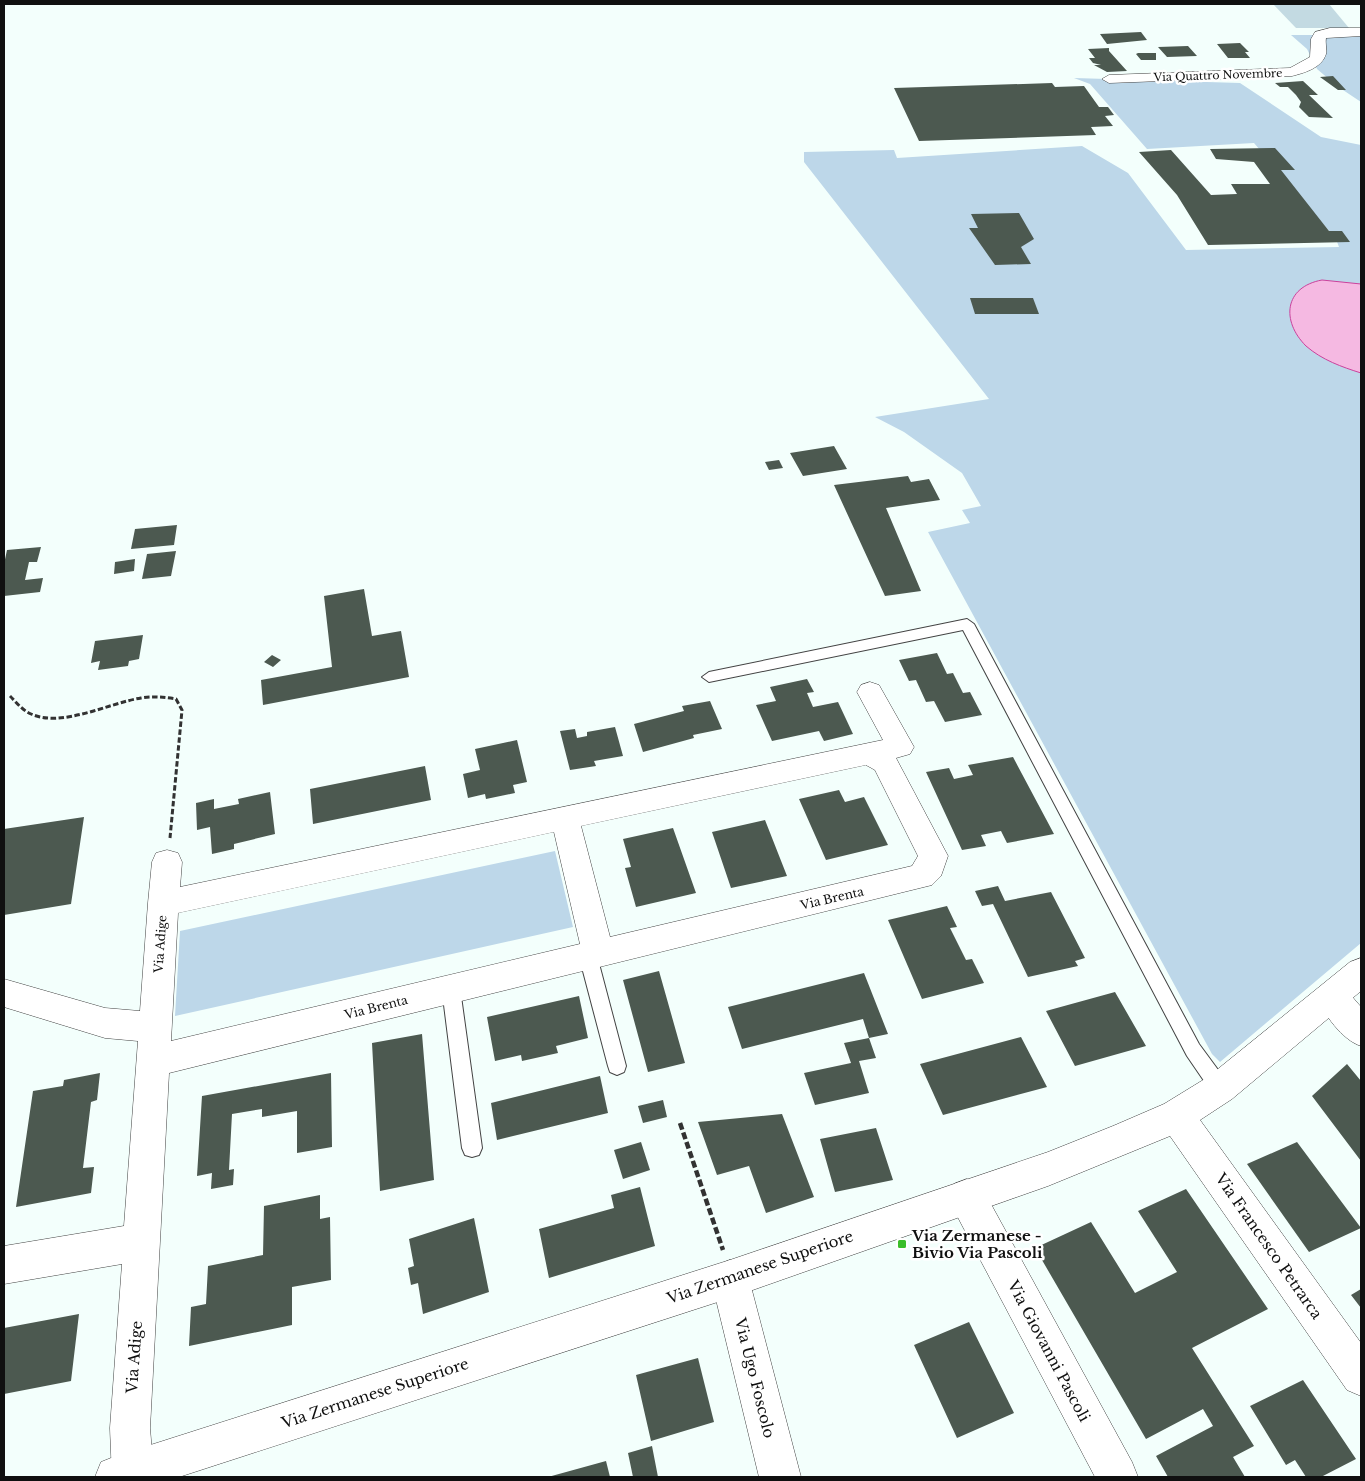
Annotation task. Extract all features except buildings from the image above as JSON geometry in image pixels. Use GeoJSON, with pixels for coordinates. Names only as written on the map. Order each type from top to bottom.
{"type":"FeatureCollection","features":[{"type":"Feature","properties":{"kind":"street","name":"Via Quattro Novembre"},"geometry":{"type":"LineString","coordinates":[[1109,79],[1292,72],[1306,68],[1316,60],[1319,53],[1317,42],[1320,35],[1330,32],[1361,32]]}},
{"type":"Feature","properties":{"kind":"street"},"geometry":{"type":"LineString","coordinates":[[163,903],[900,747],[870,692]]}},
{"type":"Feature","properties":{"kind":"street","name":"Via Brenta"},"geometry":{"type":"LineString","coordinates":[[153,1061],[921,876],[930,867],[933,856],[884,763],[869,754]]}},
{"type":"Feature","properties":{"kind":"street"},"geometry":{"type":"LineString","coordinates":[[565,819],[593,954]]}},
{"type":"Feature","properties":{"kind":"street","name":"Via Adige"},"geometry":{"type":"LineString","coordinates":[[127,1475],[163,903],[168,862]]}},
{"type":"Feature","properties":{"kind":"street","name":"Via Zermanese Superiore"},"geometry":{"type":"LineString","coordinates":[[127,1475],[730,1278],[1056,1166],[1176,1116],[1220,1088],[1361,972]]}},
{"type":"Feature","properties":{"kind":"street"},"geometry":{"type":"LineString","coordinates":[[4,993],[105,1023],[155,1027]]}},
{"type":"Feature","properties":{"kind":"street"},"geometry":{"type":"LineString","coordinates":[[1332,996],[1361,1031]]}},
{"type":"Feature","properties":{"kind":"street","name":"Via Francesco Petrarca"},"geometry":{"type":"LineString","coordinates":[[1176,1116],[1361,1376]]}},
{"type":"Feature","properties":{"kind":"street","name":"Via Giovanni Pascoli"},"geometry":{"type":"LineString","coordinates":[[967,1197],[1117,1477]]}},
{"type":"Feature","properties":{"kind":"street"},"geometry":{"type":"LineString","coordinates":[[4,1265],[142,1242]]}},
{"type":"Feature","properties":{"kind":"street","name":"Via Ugo Foscolo"},"geometry":{"type":"LineString","coordinates":[[730,1278],[780,1477]]}},
{"type":"Feature","properties":{"kind":"lane"},"geometry":{"type":"LineString","coordinates":[[709,677],[967,624],[1193,1050],[1220,1088]]}},
{"type":"Feature","properties":{"kind":"lane"},"geometry":{"type":"LineString","coordinates":[[593,954],[617,1066]]}},
{"type":"Feature","properties":{"kind":"lane"},"geometry":{"type":"LineString","coordinates":[[451,989],[472,1148]]}},
{"type":"Feature","properties":{"kind":"path"},"geometry":{"type":"LineString","coordinates":[[10,696],[22,708],[33,715],[47,717],[70,715],[155,696],[176,699],[182,710],[168,862]]}},
{"type":"Feature","properties":{"kind":"path"},"geometry":{"type":"LineString","coordinates":[[680,1123],[720,1238],[730,1278]]}},
{"type":"Feature","properties":{"kind":"shaded area"},"geometry":{"type":"Polygon","coordinates":[[[1273,4],[1329,4],[1349,28],[1296,28],[1273,4]]]}},
{"type":"Feature","properties":{"kind":"shaded area"},"geometry":{"type":"Polygon","coordinates":[[[1291,35],[1361,35],[1361,102],[1337,86],[1317,69],[1307,49],[1291,35]]]}},
{"type":"Feature","properties":{"kind":"shaded area"},"geometry":{"type":"Polygon","coordinates":[[[1074,78],[1240,83],[1321,137],[1361,145],[1361,943],[1220,1062],[1212,1054],[928,532],[970,523],[962,510],[981,506],[962,473],[904,432],[875,417],[989,399],[804,162],[804,152],[894,150],[897,158],[1082,146],[1128,173],[1186,250],[1339,247],[1336,239],[1254,143],[1147,149],[1090,84],[1074,78]]]}},
{"type":"Feature","properties":{"kind":"shaded area"},"geometry":{"type":"Polygon","coordinates":[[[1322,280],[1361,284],[1361,373],[1332,362],[1312,351],[1298,336],[1293,326],[1290,306],[1294,297],[1309,284],[1322,280]]]}},
{"type":"Feature","properties":{"kind":"shaded area"},"geometry":{"type":"Polygon","coordinates":[[[555,851],[573,927],[175,1016],[180,931],[555,851]]]}},
{"type":"Feature","properties":{"kind":"place","name":"Via Zermanese - Bivio Via Pascoli"},"geometry":{"type":"Point","coordinates":[902,1244]}}]}
